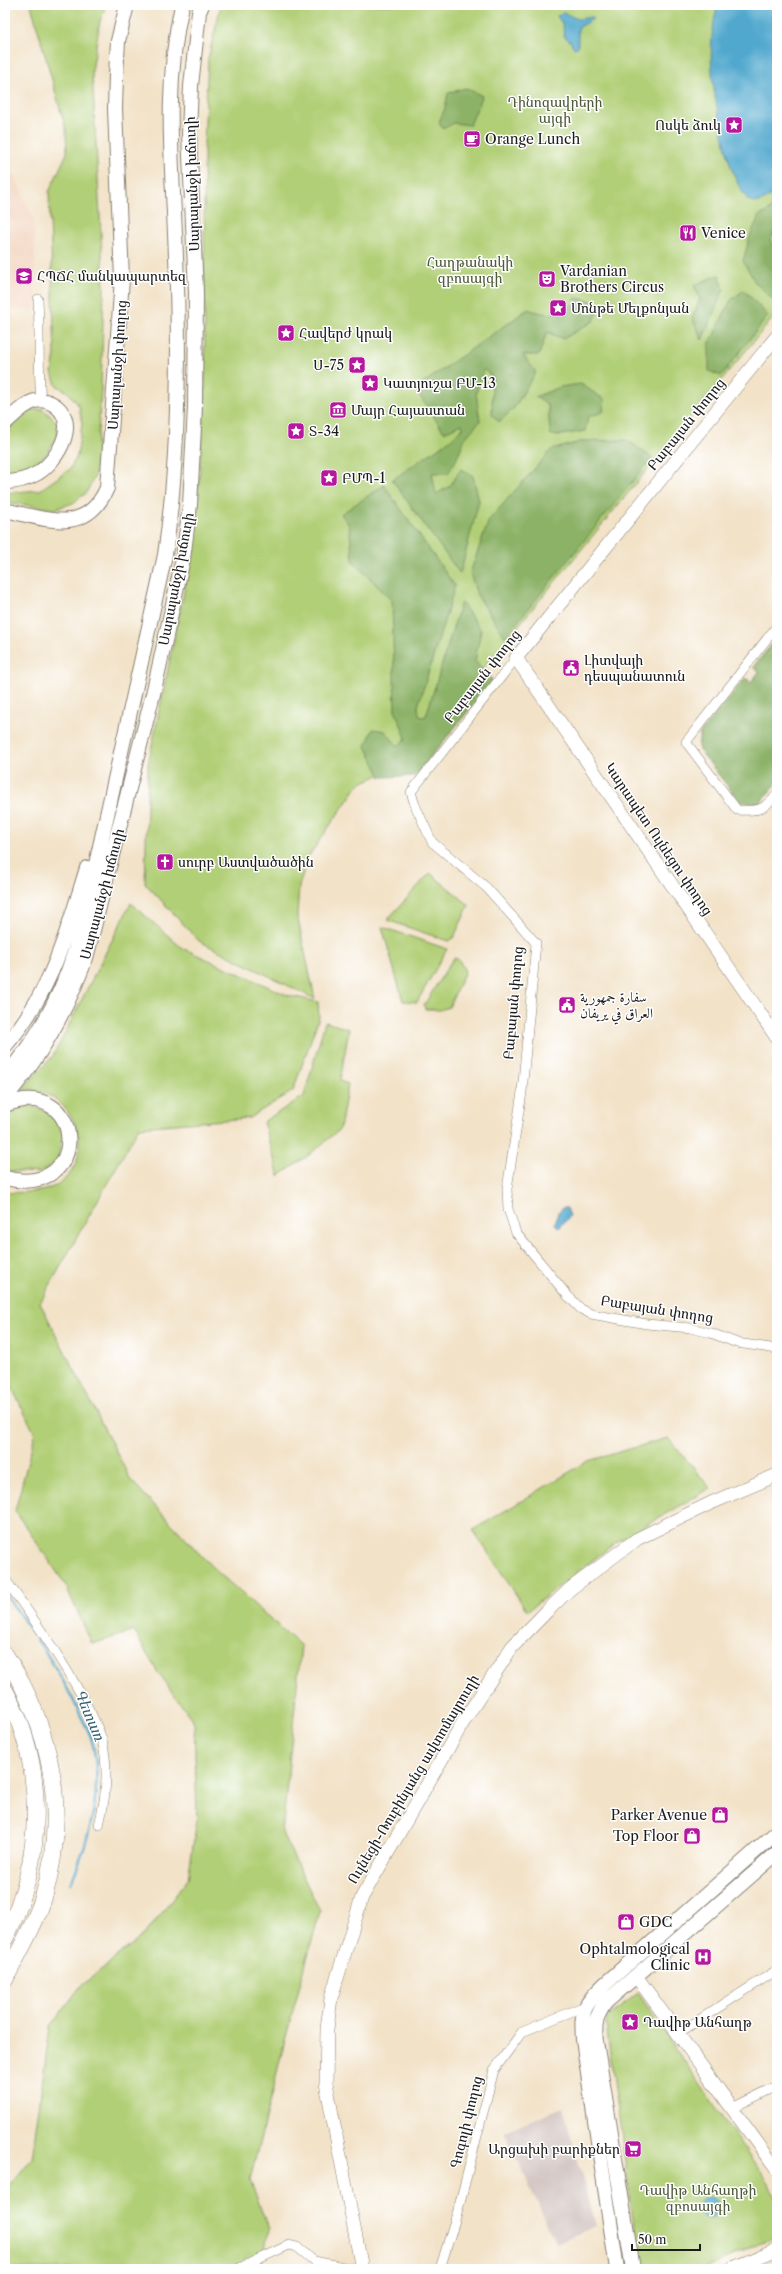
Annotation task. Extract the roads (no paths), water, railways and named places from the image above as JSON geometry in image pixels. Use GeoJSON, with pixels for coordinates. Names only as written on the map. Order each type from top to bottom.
{"type":"FeatureCollection","features":[{"type":"Feature","properties":{"kind":"highway"},"geometry":{"type":"LineString","coordinates":[[5,1655],[26,1692],[43,1733],[52,1773],[56,1805],[53,1855],[42,1900],[5,1979]]}},
{"type":"Feature","properties":{"kind":"highway"},"geometry":{"type":"LineString","coordinates":[[5,1691],[19,1720],[28,1754],[36,1805],[36,1835],[26,1884],[5,1938]]}},
{"type":"Feature","properties":{"kind":"main road","name":"Սարալանջի փողոց"},"geometry":{"type":"LineString","coordinates":[[5,510],[65,521],[78,519],[100,503],[107,488],[122,279],[115,109],[116,75],[118,41],[127,5]]}},
{"type":"Feature","properties":{"kind":"main road"},"geometry":{"type":"LineString","coordinates":[[182,5],[185,12],[192,14],[201,9]]}},
{"type":"Feature","properties":{"kind":"main road","name":"Սարալանջի խճուղի"},"geometry":{"type":"LineString","coordinates":[[5,1077],[33,1040],[58,998],[72,965],[166,555],[173,504],[178,407],[178,298],[170,89],[173,50],[182,5]]}},
{"type":"Feature","properties":{"kind":"main road","name":"Սարալանջի խճուղի"},"geometry":{"type":"LineString","coordinates":[[5,1098],[48,1038],[70,1000],[86,958],[154,690],[183,560],[190,505],[196,407],[196,293],[189,133],[192,86],[201,9]]}},
{"type":"Feature","properties":{"kind":"main road"},"geometry":{"type":"LineString","coordinates":[[5,423],[20,410],[35,401],[52,404],[61,410],[66,420],[65,435],[60,448],[48,465],[37,473],[13,482],[5,482]]}},
{"type":"Feature","properties":{"kind":"main road"},"geometry":{"type":"LineString","coordinates":[[5,1046],[37,1000],[53,971],[87,868],[103,831]]}},
{"type":"Feature","properties":{"kind":"main road"},"geometry":{"type":"LineString","coordinates":[[5,1105],[25,1101],[48,1106],[57,1111],[66,1122],[69,1140],[64,1160],[47,1176],[32,1180],[5,1178]]}},
{"type":"Feature","properties":{"kind":"main road"},"geometry":{"type":"LineString","coordinates":[[618,2269],[583,2040],[582,2016],[585,2006],[605,1984],[777,1832]]}},
{"type":"Feature","properties":{"kind":"main road"},"geometry":{"type":"LineString","coordinates":[[633,2269],[596,2042],[595,2031],[598,2012],[606,2002],[777,1853]]}},
{"type":"Feature","properties":{"kind":"street"},"geometry":{"type":"LineString","coordinates":[[38,299],[40,330],[38,374],[41,401]]}},
{"type":"Feature","properties":{"kind":"street","name":"Բաբայան փողոց"},"geometry":{"type":"LineString","coordinates":[[777,336],[516,658],[411,792],[432,842],[487,888],[536,943],[522,1092],[507,1189],[508,1209],[516,1233],[567,1295],[581,1309],[591,1314],[647,1324],[690,1328],[712,1333],[737,1343],[777,1349]]}},
{"type":"Feature","properties":{"kind":"street"},"geometry":{"type":"LineString","coordinates":[[777,626],[686,742],[737,810],[756,811],[764,809],[777,794]]}},
{"type":"Feature","properties":{"kind":"street","name":"Կարապետ Ուլնեցու փողոց"},"geometry":{"type":"LineString","coordinates":[[516,658],[776,1036]]}},
{"type":"Feature","properties":{"kind":"street","name":"Ուլնեցի-Ռուբինյանց ավտոմայրուղի"},"geometry":{"type":"LineString","coordinates":[[362,2269],[326,2083],[327,2029],[331,1998],[362,1897],[464,1722],[512,1647],[547,1611],[576,1584],[637,1539],[711,1503],[777,1475]]}},
{"type":"Feature","properties":{"kind":"street"},"geometry":{"type":"LineString","coordinates":[[5,1579],[70,1674],[94,1719],[102,1741],[106,1763],[105,1802],[99,1825]]}},
{"type":"Feature","properties":{"kind":"street"},"geometry":{"type":"LineString","coordinates":[[677,2034],[777,1970]]}},
{"type":"Feature","properties":{"kind":"street"},"geometry":{"type":"LineString","coordinates":[[636,1976],[777,2170]]}},
{"type":"Feature","properties":{"kind":"street","name":"Գոգոլի փողոց"},"geometry":{"type":"LineString","coordinates":[[440,2269],[458,2210],[494,2070],[522,2032],[585,2006]]}},
{"type":"Feature","properties":{"kind":"street"},"geometry":{"type":"LineString","coordinates":[[732,2108],[777,2086]]}},
{"type":"Feature","properties":{"kind":"street"},"geometry":{"type":"LineString","coordinates":[[237,2269],[289,2245],[294,2245],[314,2260],[354,2269]]}},
{"type":"Feature","properties":{"kind":"street"},"geometry":{"type":"LineString","coordinates":[[731,2269],[777,2249]]}},
{"type":"Feature","properties":{"kind":"water"},"geometry":{"type":"Polygon","coordinates":[[[718,5],[777,5],[777,189],[760,202],[752,202],[748,200],[738,185],[729,161],[719,119],[711,54],[714,21],[718,5]]]}},
{"type":"Feature","properties":{"kind":"water"},"geometry":{"type":"Polygon","coordinates":[[[564,13],[578,19],[593,17],[592,20],[578,28],[578,47],[574,48],[570,41],[564,36],[563,25],[557,16],[564,13]]]}},
{"type":"Feature","properties":{"kind":"water"},"geometry":{"type":"Polygon","coordinates":[[[563,1208],[567,1208],[570,1216],[559,1228],[555,1224],[558,1212],[563,1208]]]}},
{"type":"Feature","properties":{"kind":"water"},"geometry":{"type":"Polygon","coordinates":[[[708,2197],[715,2200],[718,2207],[715,2214],[708,2217],[701,2214],[698,2207],[701,2200],[708,2197]]]}},
{"type":"Feature","properties":{"kind":"waterway","name":"Գետառ"},"geometry":{"type":"LineString","coordinates":[[5,1593],[63,1681],[91,1737],[95,1756],[96,1793],[89,1830],[71,1883]]}},
{"type":"Feature","properties":{"kind":"place","name":"Ոսկե ձուկ"},"geometry":{"type":"Point","coordinates":[734,125]}},
{"type":"Feature","properties":{"kind":"place","name":"Orange Lunch"},"geometry":{"type":"Point","coordinates":[472,139]}},
{"type":"Feature","properties":{"kind":"place","name":"Venice"},"geometry":{"type":"Point","coordinates":[688,233]}},
{"type":"Feature","properties":{"kind":"place","name":"ՀՊՃՀ մանկապարտեզ"},"geometry":{"type":"Point","coordinates":[24,276]}},
{"type":"Feature","properties":{"kind":"place","name":"Vardanian Brothers Circus"},"geometry":{"type":"Point","coordinates":[547,279]}},
{"type":"Feature","properties":{"kind":"place","name":"Մոնթե Մելքոնյան"},"geometry":{"type":"Point","coordinates":[558,308]}},
{"type":"Feature","properties":{"kind":"place","name":"Հավերժ կրակ"},"geometry":{"type":"Point","coordinates":[286,333]}},
{"type":"Feature","properties":{"kind":"place","name":"Ս-75"},"geometry":{"type":"Point","coordinates":[357,365]}},
{"type":"Feature","properties":{"kind":"place","name":"Կատյուշա ԲՄ-13"},"geometry":{"type":"Point","coordinates":[370,383]}},
{"type":"Feature","properties":{"kind":"place","name":"Մայր Հայաստան"},"geometry":{"type":"Point","coordinates":[338,410]}},
{"type":"Feature","properties":{"kind":"place","name":"Տ-34"},"geometry":{"type":"Point","coordinates":[296,431]}},
{"type":"Feature","properties":{"kind":"place","name":"ԲՄՊ-1"},"geometry":{"type":"Point","coordinates":[329,478]}},
{"type":"Feature","properties":{"kind":"place","name":"Լիտվայի դեսպանատուն"},"geometry":{"type":"Point","coordinates":[571,668]}},
{"type":"Feature","properties":{"kind":"place","name":"սուրբ Աստվածածին"},"geometry":{"type":"Point","coordinates":[165,862]}},
{"type":"Feature","properties":{"kind":"place","name":"سفارة جمهورية العراق في يريفان"},"geometry":{"type":"Point","coordinates":[567,1005]}},
{"type":"Feature","properties":{"kind":"place","name":"Parker Avenue"},"geometry":{"type":"Point","coordinates":[720,1815]}},
{"type":"Feature","properties":{"kind":"place","name":"Top Floor"},"geometry":{"type":"Point","coordinates":[692,1836]}},
{"type":"Feature","properties":{"kind":"place","name":"GDC"},"geometry":{"type":"Point","coordinates":[626,1922]}},
{"type":"Feature","properties":{"kind":"place","name":"Ophtalmological Clinic"},"geometry":{"type":"Point","coordinates":[703,1957]}},
{"type":"Feature","properties":{"kind":"place","name":"Դավիթ Անհաղթ"},"geometry":{"type":"Point","coordinates":[630,2022]}},
{"type":"Feature","properties":{"kind":"place","name":"Արցախի բարիքներ"},"geometry":{"type":"Point","coordinates":[633,2149]}},
{"type":"Feature","properties":{"kind":"park label","name":"Դինոզավրերի այգի"},"geometry":{"type":"Point","coordinates":[555,110]}},
{"type":"Feature","properties":{"kind":"park label","name":"Հաղթանակի զբոսայգի"},"geometry":{"type":"Point","coordinates":[470,270]}},
{"type":"Feature","properties":{"kind":"park label","name":"Դավիթ Անհաղթի զբոսայգի"},"geometry":{"type":"Point","coordinates":[698,2198]}}]}
